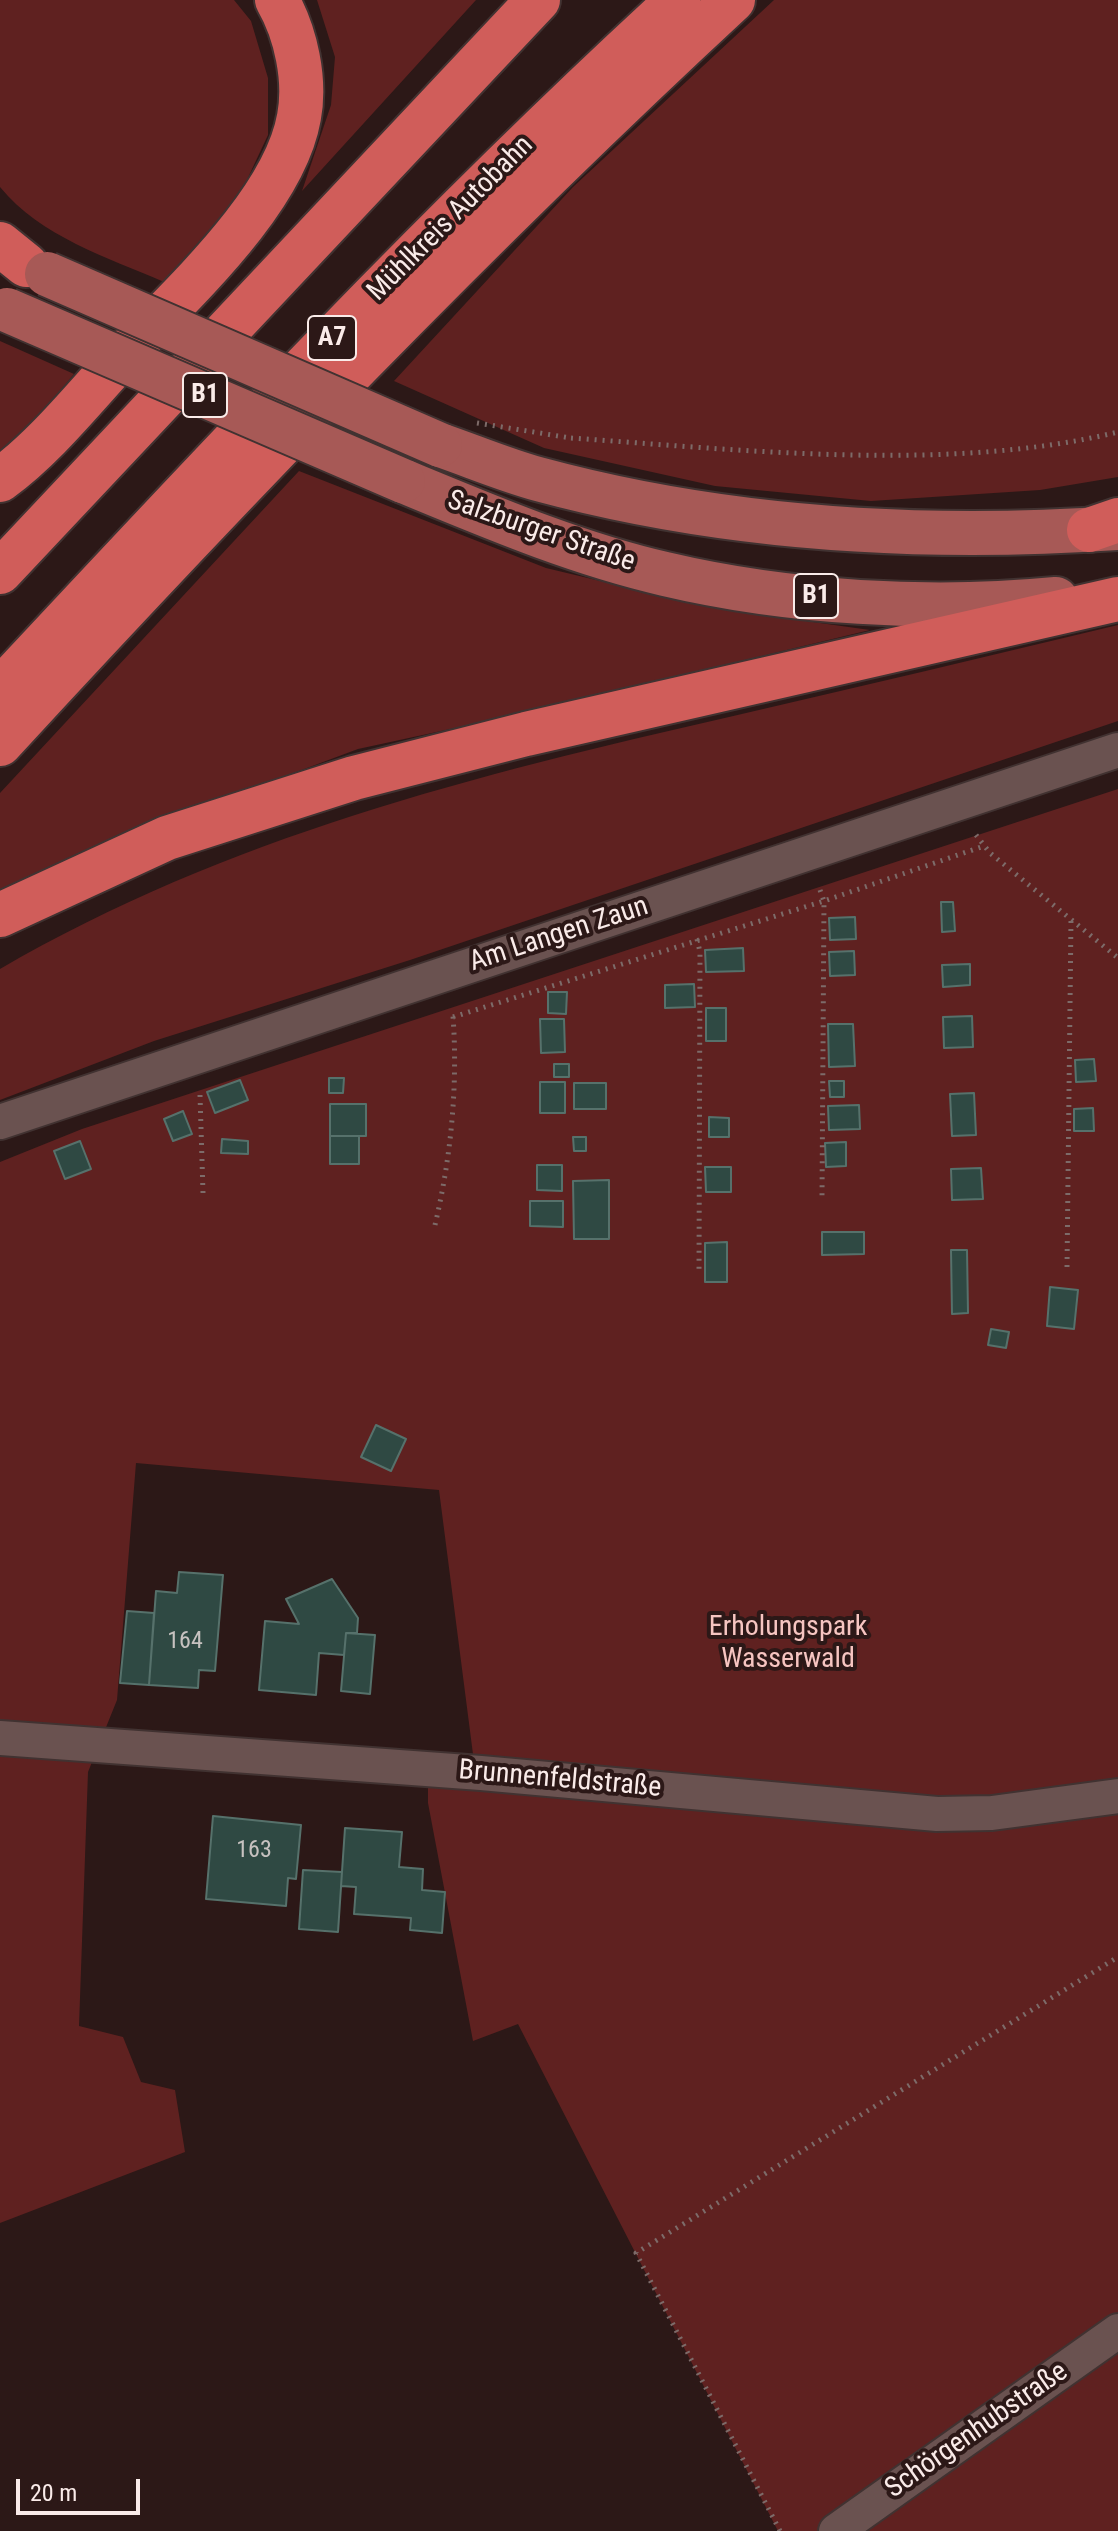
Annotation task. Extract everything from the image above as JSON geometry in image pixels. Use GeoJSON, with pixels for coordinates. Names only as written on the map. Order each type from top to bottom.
{"type":"FeatureCollection","features":[{"type":"Feature","properties":{"kind":"highway"},"geometry":{"type":"LineString","coordinates":[[0,480],[67,416],[244,225],[277,174],[299,119],[302,81],[277,0]]}},
{"type":"Feature","properties":{"kind":"highway"},"geometry":{"type":"LineString","coordinates":[[0,572],[538,0]]}},
{"type":"Feature","properties":{"kind":"highway","name":"Mühlkreis Autobahn"},"geometry":{"type":"LineString","coordinates":[[0,690],[274,395],[608,65],[678,0]]}},
{"type":"Feature","properties":{"kind":"highway"},"geometry":{"type":"LineString","coordinates":[[0,744],[380,340],[621,103],[733,0]]}},
{"type":"Feature","properties":{"kind":"highway"},"geometry":{"type":"LineString","coordinates":[[0,915],[167,838],[354,778],[526,734],[1118,596]]}},
{"type":"Feature","properties":{"kind":"main road","name":"Salzburger Straße"},"geometry":{"type":"LineString","coordinates":[[18,259],[440,445],[536,478],[703,515],[856,532],[1108,526]]}},
{"type":"Feature","properties":{"kind":"main road","name":"Salzburger Straße"},"geometry":{"type":"LineString","coordinates":[[3,309],[522,530],[665,574],[764,591],[877,602],[1004,604],[1118,596]]}},
{"type":"Feature","properties":{"kind":"street","name":"Am Langen Zaun"},"geometry":{"type":"LineString","coordinates":[[0,1122],[1118,750]]}},
{"type":"Feature","properties":{"kind":"street","name":"Brunnenfeldstraße"},"geometry":{"type":"LineString","coordinates":[[0,1738],[481,1773],[937,1814],[992,1813],[1118,1796]]}},
{"type":"Feature","properties":{"kind":"street","name":"Schörgenhubstraße"},"geometry":{"type":"LineString","coordinates":[[836,2531],[1118,2331]]}},
{"type":"Feature","properties":{"kind":"path"},"geometry":{"type":"LineString","coordinates":[[571,438],[888,455],[1066,444],[1118,432]]}},
{"type":"Feature","properties":{"kind":"path"},"geometry":{"type":"LineString","coordinates":[[961,802],[972,830],[984,846],[1118,958]]}},
{"type":"Feature","properties":{"kind":"path"},"geometry":{"type":"LineString","coordinates":[[453,1017],[824,901],[984,846]]}},
{"type":"Feature","properties":{"kind":"path"},"geometry":{"type":"LineString","coordinates":[[817,880],[824,901],[822,1196]]}},
{"type":"Feature","properties":{"kind":"path"},"geometry":{"type":"LineString","coordinates":[[1067,1267],[1071,919]]}},
{"type":"Feature","properties":{"kind":"path"},"geometry":{"type":"LineString","coordinates":[[695,930],[699,1273]]}},
{"type":"Feature","properties":{"kind":"path"},"geometry":{"type":"LineString","coordinates":[[435,1225],[446,1178],[452,1122],[451,1008]]}},
{"type":"Feature","properties":{"kind":"path"},"geometry":{"type":"LineString","coordinates":[[197,1083],[202,1100],[203,1193]]}},
{"type":"Feature","properties":{"kind":"path"},"geometry":{"type":"LineString","coordinates":[[780,2531],[636,2253],[1118,1957]]}},
{"type":"Feature","properties":{"kind":"green space"},"geometry":{"type":"Polygon","coordinates":[[[0,0],[234,0],[251,21],[268,78],[268,135],[238,199],[164,282],[55,232],[16,204],[0,187],[0,0]]]}},
{"type":"Feature","properties":{"kind":"green space"},"geometry":{"type":"Polygon","coordinates":[[[317,0],[476,0],[302,191],[331,105],[335,57],[317,0]]]}},
{"type":"Feature","properties":{"kind":"green space"},"geometry":{"type":"Polygon","coordinates":[[[774,0],[1118,0],[1118,477],[1040,490],[871,501],[715,486],[544,448],[394,381],[573,187],[774,0]]]}},
{"type":"Feature","properties":{"kind":"green space"},"geometry":{"type":"Polygon","coordinates":[[[0,341],[74,374],[41,414],[0,452],[0,341]]]}},
{"type":"Feature","properties":{"kind":"green space"},"geometry":{"type":"Polygon","coordinates":[[[299,471],[546,568],[713,608],[870,630],[529,712],[358,749],[87,850],[0,891],[0,793],[299,471]]]}},
{"type":"Feature","properties":{"kind":"green space"},"geometry":{"type":"Polygon","coordinates":[[[1118,625],[1118,721],[410,960],[154,1041],[0,1100],[0,969],[86,923],[174,882],[354,815],[447,787],[634,739],[1118,625]]]}},
{"type":"Feature","properties":{"kind":"green space","name":"Erholungspark Wasserwald"},"geometry":{"type":"Polygon","coordinates":[[[1118,789],[1118,2531],[778,2531],[518,2024],[473,2041],[428,1803],[428,1780],[474,1762],[439,1490],[136,1463],[117,1700],[88,1772],[79,2026],[123,2037],[141,2082],[175,2090],[185,2152],[0,2223],[0,1162],[82,1129],[1118,789]]]}},
{"type":"Feature","properties":{"kind":"building"},"geometry":{"type":"Polygon","coordinates":[[[941,902],[953,902],[955,931],[942,932],[941,902]]]}},
{"type":"Feature","properties":{"kind":"building"},"geometry":{"type":"Polygon","coordinates":[[[855,917],[856,939],[830,940],[829,918],[855,917]]]}},
{"type":"Feature","properties":{"kind":"building"},"geometry":{"type":"Polygon","coordinates":[[[743,948],[744,971],[706,972],[705,950],[743,948]]]}},
{"type":"Feature","properties":{"kind":"building"},"geometry":{"type":"Polygon","coordinates":[[[854,951],[855,975],[830,976],[829,952],[854,951]]]}},
{"type":"Feature","properties":{"kind":"building"},"geometry":{"type":"Polygon","coordinates":[[[970,964],[970,985],[943,987],[942,965],[970,964]]]}},
{"type":"Feature","properties":{"kind":"building"},"geometry":{"type":"Polygon","coordinates":[[[694,984],[695,1007],[665,1008],[665,985],[694,984]]]}},
{"type":"Feature","properties":{"kind":"building"},"geometry":{"type":"Polygon","coordinates":[[[548,992],[567,992],[566,1014],[548,1013],[548,992]]]}},
{"type":"Feature","properties":{"kind":"building"},"geometry":{"type":"Polygon","coordinates":[[[706,1008],[726,1008],[726,1041],[706,1041],[706,1008]]]}},
{"type":"Feature","properties":{"kind":"building"},"geometry":{"type":"Polygon","coordinates":[[[972,1016],[973,1047],[944,1048],[943,1017],[972,1016]]]}},
{"type":"Feature","properties":{"kind":"building"},"geometry":{"type":"Polygon","coordinates":[[[540,1019],[564,1019],[565,1052],[541,1053],[540,1019]]]}},
{"type":"Feature","properties":{"kind":"building"},"geometry":{"type":"Polygon","coordinates":[[[828,1024],[853,1024],[855,1066],[829,1067],[828,1024]]]}},
{"type":"Feature","properties":{"kind":"building"},"geometry":{"type":"Polygon","coordinates":[[[1094,1059],[1096,1081],[1076,1082],[1075,1060],[1094,1059]]]}},
{"type":"Feature","properties":{"kind":"building"},"geometry":{"type":"Polygon","coordinates":[[[554,1064],[569,1064],[569,1077],[554,1077],[554,1064]]]}},
{"type":"Feature","properties":{"kind":"building"},"geometry":{"type":"Polygon","coordinates":[[[329,1078],[344,1078],[343,1093],[329,1093],[329,1078]]]}},
{"type":"Feature","properties":{"kind":"building"},"geometry":{"type":"Polygon","coordinates":[[[240,1080],[248,1100],[215,1113],[207,1092],[240,1080]]]}},
{"type":"Feature","properties":{"kind":"building"},"geometry":{"type":"Polygon","coordinates":[[[829,1081],[844,1081],[844,1097],[830,1097],[829,1081]]]}},
{"type":"Feature","properties":{"kind":"building"},"geometry":{"type":"Polygon","coordinates":[[[540,1082],[565,1082],[565,1113],[540,1113],[540,1082]]]}},
{"type":"Feature","properties":{"kind":"building"},"geometry":{"type":"Polygon","coordinates":[[[574,1083],[606,1083],[606,1109],[574,1109],[574,1083]]]}},
{"type":"Feature","properties":{"kind":"building"},"geometry":{"type":"Polygon","coordinates":[[[974,1093],[976,1135],[952,1136],[950,1094],[974,1093]]]}},
{"type":"Feature","properties":{"kind":"building"},"geometry":{"type":"Polygon","coordinates":[[[330,1104],[366,1104],[366,1136],[330,1136],[330,1104]]]}},
{"type":"Feature","properties":{"kind":"building"},"geometry":{"type":"Polygon","coordinates":[[[859,1105],[860,1129],[829,1130],[828,1106],[859,1105]]]}},
{"type":"Feature","properties":{"kind":"building"},"geometry":{"type":"Polygon","coordinates":[[[1093,1108],[1094,1131],[1074,1131],[1074,1109],[1093,1108]]]}},
{"type":"Feature","properties":{"kind":"building"},"geometry":{"type":"Polygon","coordinates":[[[183,1111],[192,1134],[173,1141],[164,1119],[183,1111]]]}},
{"type":"Feature","properties":{"kind":"building"},"geometry":{"type":"Polygon","coordinates":[[[709,1117],[729,1118],[729,1137],[709,1137],[709,1117]]]}},
{"type":"Feature","properties":{"kind":"building"},"geometry":{"type":"Polygon","coordinates":[[[330,1136],[359,1136],[359,1164],[330,1164],[330,1136]]]}},
{"type":"Feature","properties":{"kind":"building"},"geometry":{"type":"Polygon","coordinates":[[[573,1137],[586,1137],[586,1151],[574,1151],[573,1137]]]}},
{"type":"Feature","properties":{"kind":"building"},"geometry":{"type":"Polygon","coordinates":[[[222,1139],[248,1141],[248,1154],[221,1153],[222,1139]]]}},
{"type":"Feature","properties":{"kind":"building"},"geometry":{"type":"Polygon","coordinates":[[[80,1141],[91,1169],[65,1179],[54,1151],[80,1141]]]}},
{"type":"Feature","properties":{"kind":"building"},"geometry":{"type":"Polygon","coordinates":[[[846,1142],[846,1166],[826,1167],[825,1143],[846,1142]]]}},
{"type":"Feature","properties":{"kind":"building"},"geometry":{"type":"Polygon","coordinates":[[[537,1165],[562,1165],[562,1191],[537,1190],[537,1165]]]}},
{"type":"Feature","properties":{"kind":"building"},"geometry":{"type":"Polygon","coordinates":[[[705,1167],[731,1167],[731,1192],[706,1192],[705,1167]]]}},
{"type":"Feature","properties":{"kind":"building"},"geometry":{"type":"Polygon","coordinates":[[[981,1168],[983,1199],[952,1200],[951,1169],[981,1168]]]}},
{"type":"Feature","properties":{"kind":"building"},"geometry":{"type":"Polygon","coordinates":[[[609,1180],[609,1239],[574,1239],[573,1181],[609,1180]]]}},
{"type":"Feature","properties":{"kind":"building"},"geometry":{"type":"Polygon","coordinates":[[[530,1201],[563,1201],[563,1227],[530,1226],[530,1201]]]}},
{"type":"Feature","properties":{"kind":"building"},"geometry":{"type":"Polygon","coordinates":[[[822,1232],[864,1232],[864,1254],[822,1255],[822,1232]]]}},
{"type":"Feature","properties":{"kind":"building"},"geometry":{"type":"Polygon","coordinates":[[[727,1242],[727,1282],[705,1282],[705,1243],[727,1242]]]}},
{"type":"Feature","properties":{"kind":"building"},"geometry":{"type":"Polygon","coordinates":[[[951,1250],[967,1250],[968,1313],[952,1314],[951,1250]]]}},
{"type":"Feature","properties":{"kind":"building"},"geometry":{"type":"Polygon","coordinates":[[[1050,1287],[1078,1290],[1074,1329],[1047,1326],[1050,1287]]]}},
{"type":"Feature","properties":{"kind":"building"},"geometry":{"type":"Polygon","coordinates":[[[991,1329],[1009,1332],[1006,1348],[988,1345],[991,1329]]]}},
{"type":"Feature","properties":{"kind":"building"},"geometry":{"type":"Polygon","coordinates":[[[376,1425],[406,1439],[391,1471],[361,1457],[376,1425]]]}},
{"type":"Feature","properties":{"kind":"building"},"geometry":{"type":"Polygon","coordinates":[[[179,1572],[223,1575],[215,1671],[199,1670],[198,1688],[149,1685],[156,1591],[177,1593],[179,1572]]]}},
{"type":"Feature","properties":{"kind":"building"},"geometry":{"type":"Polygon","coordinates":[[[332,1579],[358,1618],[357,1633],[346,1633],[344,1655],[319,1653],[316,1695],[259,1690],[265,1621],[299,1624],[286,1599],[332,1579]]]}},
{"type":"Feature","properties":{"kind":"building"},"geometry":{"type":"Polygon","coordinates":[[[127,1611],[154,1613],[149,1685],[120,1683],[127,1611]]]}},
{"type":"Feature","properties":{"kind":"building"},"geometry":{"type":"Polygon","coordinates":[[[346,1633],[375,1635],[370,1694],[341,1691],[346,1633]]]}},
{"type":"Feature","properties":{"kind":"building"},"geometry":{"type":"Polygon","coordinates":[[[213,1816],[301,1825],[296,1879],[288,1878],[286,1906],[206,1899],[213,1816]]]}},
{"type":"Feature","properties":{"kind":"building"},"geometry":{"type":"Polygon","coordinates":[[[345,1828],[402,1832],[399,1867],[423,1869],[422,1890],[445,1892],[442,1933],[410,1930],[411,1918],[354,1914],[356,1887],[341,1886],[345,1828]]]}},
{"type":"Feature","properties":{"kind":"building"},"geometry":{"type":"Polygon","coordinates":[[[303,1870],[342,1872],[338,1932],[299,1929],[303,1870]]]}}]}
